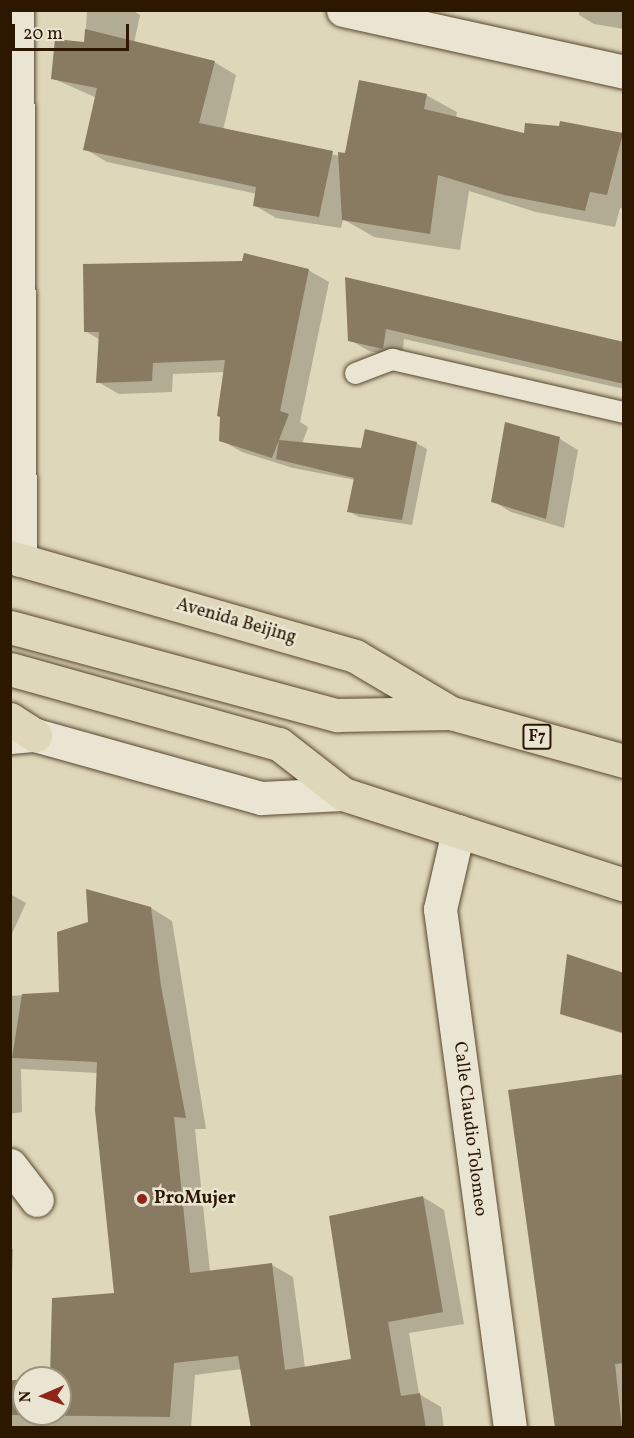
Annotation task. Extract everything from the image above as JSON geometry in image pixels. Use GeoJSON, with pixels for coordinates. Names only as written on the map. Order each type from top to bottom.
{"type":"FeatureCollection","features":[{"type":"Feature","properties":{"kind":"main road","name":"Avenida Beijing"},"geometry":{"type":"LineString","coordinates":[[15,558],[356,656],[451,713],[624,761]]}},
{"type":"Feature","properties":{"kind":"main road","name":"Avenida Beijing"},"geometry":{"type":"LineString","coordinates":[[10,627],[337,715],[451,713]]}},
{"type":"Feature","properties":{"kind":"main road"},"geometry":{"type":"LineString","coordinates":[[10,669],[279,744],[343,794],[624,885]]}},
{"type":"Feature","properties":{"kind":"street"},"geometry":{"type":"LineString","coordinates":[[15,558],[17,10]]}},
{"type":"Feature","properties":{"kind":"street"},"geometry":{"type":"LineString","coordinates":[[343,10],[624,72]]}},
{"type":"Feature","properties":{"kind":"street"},"geometry":{"type":"LineString","coordinates":[[19,730],[261,798],[343,794]]}},
{"type":"Feature","properties":{"kind":"street","name":"Calle Claudio Tolomeo"},"geometry":{"type":"LineString","coordinates":[[458,831],[440,909],[510,1428]]}},
{"type":"Feature","properties":{"kind":"street"},"geometry":{"type":"LineString","coordinates":[[10,1165],[37,1200]]}},
{"type":"Feature","properties":{"kind":"lane"},"geometry":{"type":"LineString","coordinates":[[355,373],[393,358],[624,412]]}},
{"type":"Feature","properties":{"kind":"building"},"geometry":{"type":"Polygon","coordinates":[[[85,29],[215,61],[199,123],[333,151],[319,217],[253,206],[256,187],[83,150],[97,88],[51,79],[55,39],[84,42],[85,29]]]}},
{"type":"Feature","properties":{"kind":"building"},"geometry":{"type":"Polygon","coordinates":[[[359,80],[427,94],[424,109],[524,133],[525,123],[559,126],[560,121],[623,133],[607,195],[590,192],[585,211],[504,195],[438,175],[430,234],[342,220],[338,152],[345,153],[359,80]]]}},
{"type":"Feature","properties":{"kind":"building"},"geometry":{"type":"Polygon","coordinates":[[[244,253],[309,269],[280,411],[289,414],[272,458],[219,441],[220,417],[217,416],[225,360],[153,363],[152,381],[96,383],[99,332],[84,332],[83,264],[242,261],[244,253]]]}},
{"type":"Feature","properties":{"kind":"building"},"geometry":{"type":"Polygon","coordinates":[[[345,277],[624,342],[624,384],[386,329],[383,349],[348,341],[345,277]]]}},
{"type":"Feature","properties":{"kind":"building"},"geometry":{"type":"Polygon","coordinates":[[[505,422],[560,437],[546,519],[491,502],[505,422]]]}},
{"type":"Feature","properties":{"kind":"building"},"geometry":{"type":"Polygon","coordinates":[[[365,429],[417,442],[402,520],[347,512],[354,478],[276,459],[279,440],[361,448],[365,429]]]}},
{"type":"Feature","properties":{"kind":"building"},"geometry":{"type":"Polygon","coordinates":[[[86,889],[151,907],[161,986],[186,1118],[174,1117],[190,1273],[272,1263],[285,1370],[351,1359],[329,1216],[423,1196],[443,1312],[388,1322],[401,1396],[420,1393],[426,1428],[251,1428],[238,1356],[174,1363],[170,1417],[72,1416],[72,1366],[50,1366],[52,1298],[114,1293],[95,1110],[97,1062],[12,1058],[22,994],[59,992],[57,932],[88,922],[86,889]]]}},
{"type":"Feature","properties":{"kind":"building"},"geometry":{"type":"Polygon","coordinates":[[[567,954],[624,973],[624,1033],[560,1014],[567,954]]]}},
{"type":"Feature","properties":{"kind":"building"},"geometry":{"type":"Polygon","coordinates":[[[624,1074],[624,1363],[615,1364],[622,1428],[555,1428],[508,1090],[624,1074]]]}},
{"type":"Feature","properties":{"kind":"building"},"geometry":{"type":"Polygon","coordinates":[[[10,1380],[12,1380],[12,1415],[10,1415],[10,1380]]]}},
{"type":"Feature","properties":{"kind":"place","name":"ProMujer"},"geometry":{"type":"Point","coordinates":[142,1199]}}]}
